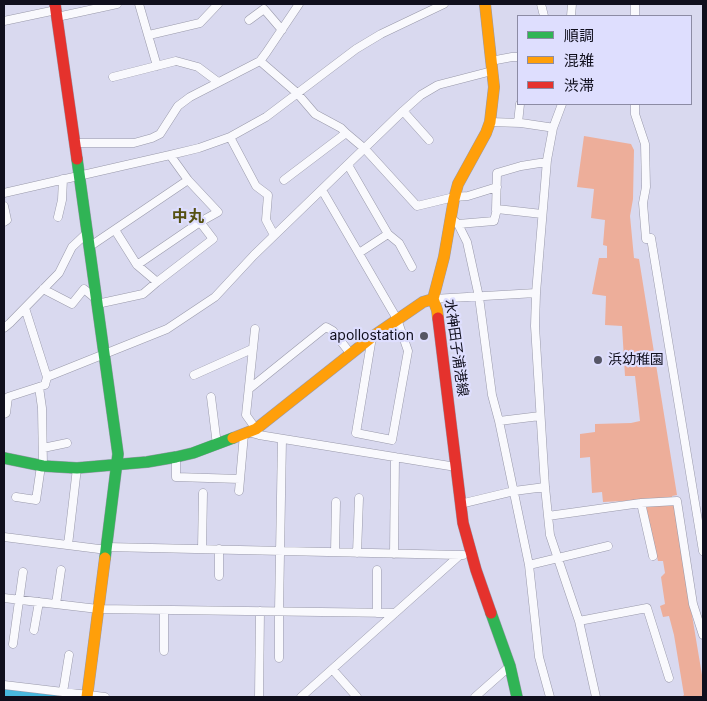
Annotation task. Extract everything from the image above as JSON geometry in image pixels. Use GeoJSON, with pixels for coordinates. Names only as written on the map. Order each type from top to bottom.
{"type":"FeatureCollection","features":[{"type":"Feature","properties":{"kind":"street"},"geometry":{"type":"LineString","coordinates":[[4,21],[56,10],[117,4]]}},
{"type":"Feature","properties":{"kind":"street"},"geometry":{"type":"LineString","coordinates":[[139,4],[157,66]]}},
{"type":"Feature","properties":{"kind":"street"},"geometry":{"type":"LineString","coordinates":[[149,35],[200,23],[218,4]]}},
{"type":"Feature","properties":{"kind":"street"},"geometry":{"type":"LineString","coordinates":[[75,143],[134,143],[160,134],[178,106],[190,97],[260,61],[299,4]]}},
{"type":"Feature","properties":{"kind":"street"},"geometry":{"type":"LineString","coordinates":[[4,193],[199,148],[230,137],[266,117],[356,49],[381,34],[444,4]]}},
{"type":"Feature","properties":{"kind":"street","name":"水神田子浦港線"},"geometry":{"type":"LineString","coordinates":[[485,4],[494,65],[494,87],[490,122],[458,184],[454,197],[454,221],[433,299],[437,310],[463,523],[465,554],[510,666],[517,697]]}},
{"type":"Feature","properties":{"kind":"street"},"geometry":{"type":"LineString","coordinates":[[249,20],[264,9],[282,30]]}},
{"type":"Feature","properties":{"kind":"street"},"geometry":{"type":"LineString","coordinates":[[56,10],[118,454],[87,696]]}},
{"type":"Feature","properties":{"kind":"street"},"geometry":{"type":"LineString","coordinates":[[47,377],[167,329],[215,297],[254,255],[403,111],[422,95],[438,85],[512,57],[517,57]]}},
{"type":"Feature","properties":{"kind":"street"},"geometry":{"type":"LineString","coordinates":[[113,77],[176,61],[198,67],[218,82]]}},
{"type":"Feature","properties":{"kind":"street"},"geometry":{"type":"LineString","coordinates":[[260,61],[297,93],[315,114],[340,128],[365,149],[417,206],[454,197],[468,196],[497,187]]}},
{"type":"Feature","properties":{"kind":"street"},"geometry":{"type":"LineString","coordinates":[[518,123],[520,105]]}},
{"type":"Feature","properties":{"kind":"street"},"geometry":{"type":"LineString","coordinates":[[562,105],[553,128],[546,162],[536,293],[535,326],[540,416],[550,535],[579,621],[596,697]]}},
{"type":"Feature","properties":{"kind":"street"},"geometry":{"type":"LineString","coordinates":[[635,105],[635,114],[645,144],[646,187],[643,203],[646,239],[651,238],[703,551]]}},
{"type":"Feature","properties":{"kind":"street"},"geometry":{"type":"LineString","coordinates":[[403,111],[430,140]]}},
{"type":"Feature","properties":{"kind":"street"},"geometry":{"type":"LineString","coordinates":[[490,122],[518,123],[553,128]]}},
{"type":"Feature","properties":{"kind":"street"},"geometry":{"type":"LineString","coordinates":[[284,180],[346,133]]}},
{"type":"Feature","properties":{"kind":"street"},"geometry":{"type":"LineString","coordinates":[[230,137],[256,186],[268,195],[266,220],[274,236]]}},
{"type":"Feature","properties":{"kind":"street"},"geometry":{"type":"LineString","coordinates":[[137,265],[218,212],[188,180],[170,155]]}},
{"type":"Feature","properties":{"kind":"street"},"geometry":{"type":"LineString","coordinates":[[454,221],[494,221],[497,173],[521,166],[546,162]]}},
{"type":"Feature","properties":{"kind":"street"},"geometry":{"type":"LineString","coordinates":[[348,165],[388,234],[399,244],[412,267]]}},
{"type":"Feature","properties":{"kind":"street"},"geometry":{"type":"LineString","coordinates":[[58,217],[62,200],[63,179]]}},
{"type":"Feature","properties":{"kind":"street"},"geometry":{"type":"LineString","coordinates":[[89,247],[188,180]]}},
{"type":"Feature","properties":{"kind":"street"},"geometry":{"type":"LineString","coordinates":[[322,190],[397,319],[408,351],[392,440],[356,434],[372,337]]}},
{"type":"Feature","properties":{"kind":"street"},"geometry":{"type":"LineString","coordinates":[[4,206],[7,220],[4,222]]}},
{"type":"Feature","properties":{"kind":"street"},"geometry":{"type":"LineString","coordinates":[[496,210],[542,214]]}},
{"type":"Feature","properties":{"kind":"street"},"geometry":{"type":"LineString","coordinates":[[454,221],[468,242],[479,297],[492,395],[529,566],[539,657],[550,697]]}},
{"type":"Feature","properties":{"kind":"street"},"geometry":{"type":"LineString","coordinates":[[97,301],[143,294],[213,238],[200,222]]}},
{"type":"Feature","properties":{"kind":"street"},"geometry":{"type":"LineString","coordinates":[[114,230],[137,265],[157,282]]}},
{"type":"Feature","properties":{"kind":"street"},"geometry":{"type":"LineString","coordinates":[[4,328],[59,273],[72,247],[88,232]]}},
{"type":"Feature","properties":{"kind":"street"},"geometry":{"type":"LineString","coordinates":[[358,253],[388,234]]}},
{"type":"Feature","properties":{"kind":"street"},"geometry":{"type":"LineString","coordinates":[[43,289],[72,304],[84,289],[97,301]]}},
{"type":"Feature","properties":{"kind":"street"},"geometry":{"type":"LineString","coordinates":[[4,458],[42,466],[77,468],[148,462],[176,458],[193,453],[249,432],[350,353],[423,302],[433,299],[536,293]]}},
{"type":"Feature","properties":{"kind":"street"},"geometry":{"type":"LineString","coordinates":[[4,414],[6,413],[8,397],[45,385],[47,377],[25,308]]}},
{"type":"Feature","properties":{"kind":"street"},"geometry":{"type":"LineString","coordinates":[[249,389],[326,327],[333,331],[350,353]]}},
{"type":"Feature","properties":{"kind":"street"},"geometry":{"type":"LineString","coordinates":[[239,491],[249,432],[246,415],[255,329]]}},
{"type":"Feature","properties":{"kind":"street"},"geometry":{"type":"LineString","coordinates":[[194,375],[252,349]]}},
{"type":"Feature","properties":{"kind":"street"},"geometry":{"type":"LineString","coordinates":[[16,497],[36,500],[42,466],[42,408],[39,387]]}},
{"type":"Feature","properties":{"kind":"street"},"geometry":{"type":"LineString","coordinates":[[211,397],[217,445]]}},
{"type":"Feature","properties":{"kind":"street"},"geometry":{"type":"LineString","coordinates":[[499,422],[540,416]]}},
{"type":"Feature","properties":{"kind":"street"},"geometry":{"type":"LineString","coordinates":[[249,432],[456,467]]}},
{"type":"Feature","properties":{"kind":"street"},"geometry":{"type":"LineString","coordinates":[[279,658],[282,439]]}},
{"type":"Feature","properties":{"kind":"street"},"geometry":{"type":"LineString","coordinates":[[42,448],[67,443]]}},
{"type":"Feature","properties":{"kind":"street"},"geometry":{"type":"LineString","coordinates":[[394,554],[395,457]]}},
{"type":"Feature","properties":{"kind":"street"},"geometry":{"type":"LineString","coordinates":[[176,458],[176,477],[240,479]]}},
{"type":"Feature","properties":{"kind":"street"},"geometry":{"type":"LineString","coordinates":[[68,545],[77,468]]}},
{"type":"Feature","properties":{"kind":"street"},"geometry":{"type":"LineString","coordinates":[[460,504],[514,491],[545,487]]}},
{"type":"Feature","properties":{"kind":"street"},"geometry":{"type":"LineString","coordinates":[[202,549],[203,494]]}},
{"type":"Feature","properties":{"kind":"street"},"geometry":{"type":"LineString","coordinates":[[357,553],[359,498]]}},
{"type":"Feature","properties":{"kind":"street"},"geometry":{"type":"LineString","coordinates":[[548,516],[641,503],[677,501],[693,604],[703,634]]}},
{"type":"Feature","properties":{"kind":"street"},"geometry":{"type":"LineString","coordinates":[[335,552],[336,502]]}},
{"type":"Feature","properties":{"kind":"street"},"geometry":{"type":"LineString","coordinates":[[641,503],[653,556]]}},
{"type":"Feature","properties":{"kind":"street"},"geometry":{"type":"LineString","coordinates":[[4,537],[107,548],[465,554]]}},
{"type":"Feature","properties":{"kind":"street"},"geometry":{"type":"LineString","coordinates":[[529,566],[608,546]]}},
{"type":"Feature","properties":{"kind":"street"},"geometry":{"type":"LineString","coordinates":[[219,549],[219,576]]}},
{"type":"Feature","properties":{"kind":"street"},"geometry":{"type":"LineString","coordinates":[[301,697],[395,613],[465,554]]}},
{"type":"Feature","properties":{"kind":"street"},"geometry":{"type":"LineString","coordinates":[[56,604],[62,570]]}},
{"type":"Feature","properties":{"kind":"street"},"geometry":{"type":"LineString","coordinates":[[377,570],[377,613]]}},
{"type":"Feature","properties":{"kind":"street"},"geometry":{"type":"LineString","coordinates":[[13,644],[23,572]]}},
{"type":"Feature","properties":{"kind":"street"},"geometry":{"type":"LineString","coordinates":[[4,598],[98,609],[395,613]]}},
{"type":"Feature","properties":{"kind":"street"},"geometry":{"type":"LineString","coordinates":[[34,630],[38,602]]}},
{"type":"Feature","properties":{"kind":"street"},"geometry":{"type":"LineString","coordinates":[[579,621],[647,608],[669,678]]}},
{"type":"Feature","properties":{"kind":"street"},"geometry":{"type":"LineString","coordinates":[[164,610],[164,651]]}},
{"type":"Feature","properties":{"kind":"street"},"geometry":{"type":"LineString","coordinates":[[260,611],[260,697]]}},
{"type":"Feature","properties":{"kind":"street"},"geometry":{"type":"LineString","coordinates":[[63,692],[69,655]]}},
{"type":"Feature","properties":{"kind":"street"},"geometry":{"type":"LineString","coordinates":[[475,697],[510,666]]}},
{"type":"Feature","properties":{"kind":"street"},"geometry":{"type":"LineString","coordinates":[[333,670],[357,697]]}},
{"type":"Feature","properties":{"kind":"street"},"geometry":{"type":"LineString","coordinates":[[4,685],[105,697]]}},
{"type":"Feature","properties":{"kind":"shaded area"},"geometry":{"type":"Polygon","coordinates":[[[584,136],[631,144],[634,150],[633,199],[630,216],[634,258],[639,259],[677,495],[672,496],[703,681],[703,697],[682,697],[684,695],[674,635],[669,616],[663,617],[660,606],[665,604],[661,577],[665,573],[663,561],[658,561],[643,500],[603,502],[602,492],[592,493],[590,457],[580,458],[580,434],[595,432],[595,424],[640,421],[635,376],[625,376],[622,326],[605,325],[606,296],[592,294],[599,258],[607,258],[607,246],[603,245],[605,220],[591,218],[594,189],[577,187],[584,136]]]}},
{"type":"Feature","properties":{"kind":"waterway"},"geometry":{"type":"LineString","coordinates":[[4,691],[52,697]]}},
{"type":"Feature","properties":{"kind":"traffic: fast"},"geometry":{"type":"LineString","coordinates":[[77,159],[118,454],[105,558]]}},
{"type":"Feature","properties":{"kind":"traffic: fast"},"geometry":{"type":"LineString","coordinates":[[4,458],[43,466],[77,468],[147,462],[193,453],[233,438]]}},
{"type":"Feature","properties":{"kind":"traffic: fast"},"geometry":{"type":"LineString","coordinates":[[491,613],[510,666],[517,697]]}},
{"type":"Feature","properties":{"kind":"traffic: slow"},"geometry":{"type":"LineString","coordinates":[[438,318],[433,299],[444,257],[454,199],[458,184],[490,122],[494,87],[485,4]]}},
{"type":"Feature","properties":{"kind":"traffic: slow"},"geometry":{"type":"LineString","coordinates":[[233,438],[256,429],[372,337],[423,302],[433,299]]}},
{"type":"Feature","properties":{"kind":"traffic: slow"},"geometry":{"type":"LineString","coordinates":[[87,697],[105,558]]}},
{"type":"Feature","properties":{"kind":"traffic: jam"},"geometry":{"type":"LineString","coordinates":[[55,4],[77,159]]}},
{"type":"Feature","properties":{"kind":"traffic: jam"},"geometry":{"type":"LineString","coordinates":[[438,318],[463,523],[476,570],[491,613]]}},
{"type":"Feature","properties":{"kind":"place","name":"apollostation"},"geometry":{"type":"Point","coordinates":[424,336]}},
{"type":"Feature","properties":{"kind":"place","name":"浜幼稚園"},"geometry":{"type":"Point","coordinates":[598,360]}},
{"type":"Feature","properties":{"kind":"district","name":"中丸"},"geometry":{"type":"Point","coordinates":[188,217]}}]}
